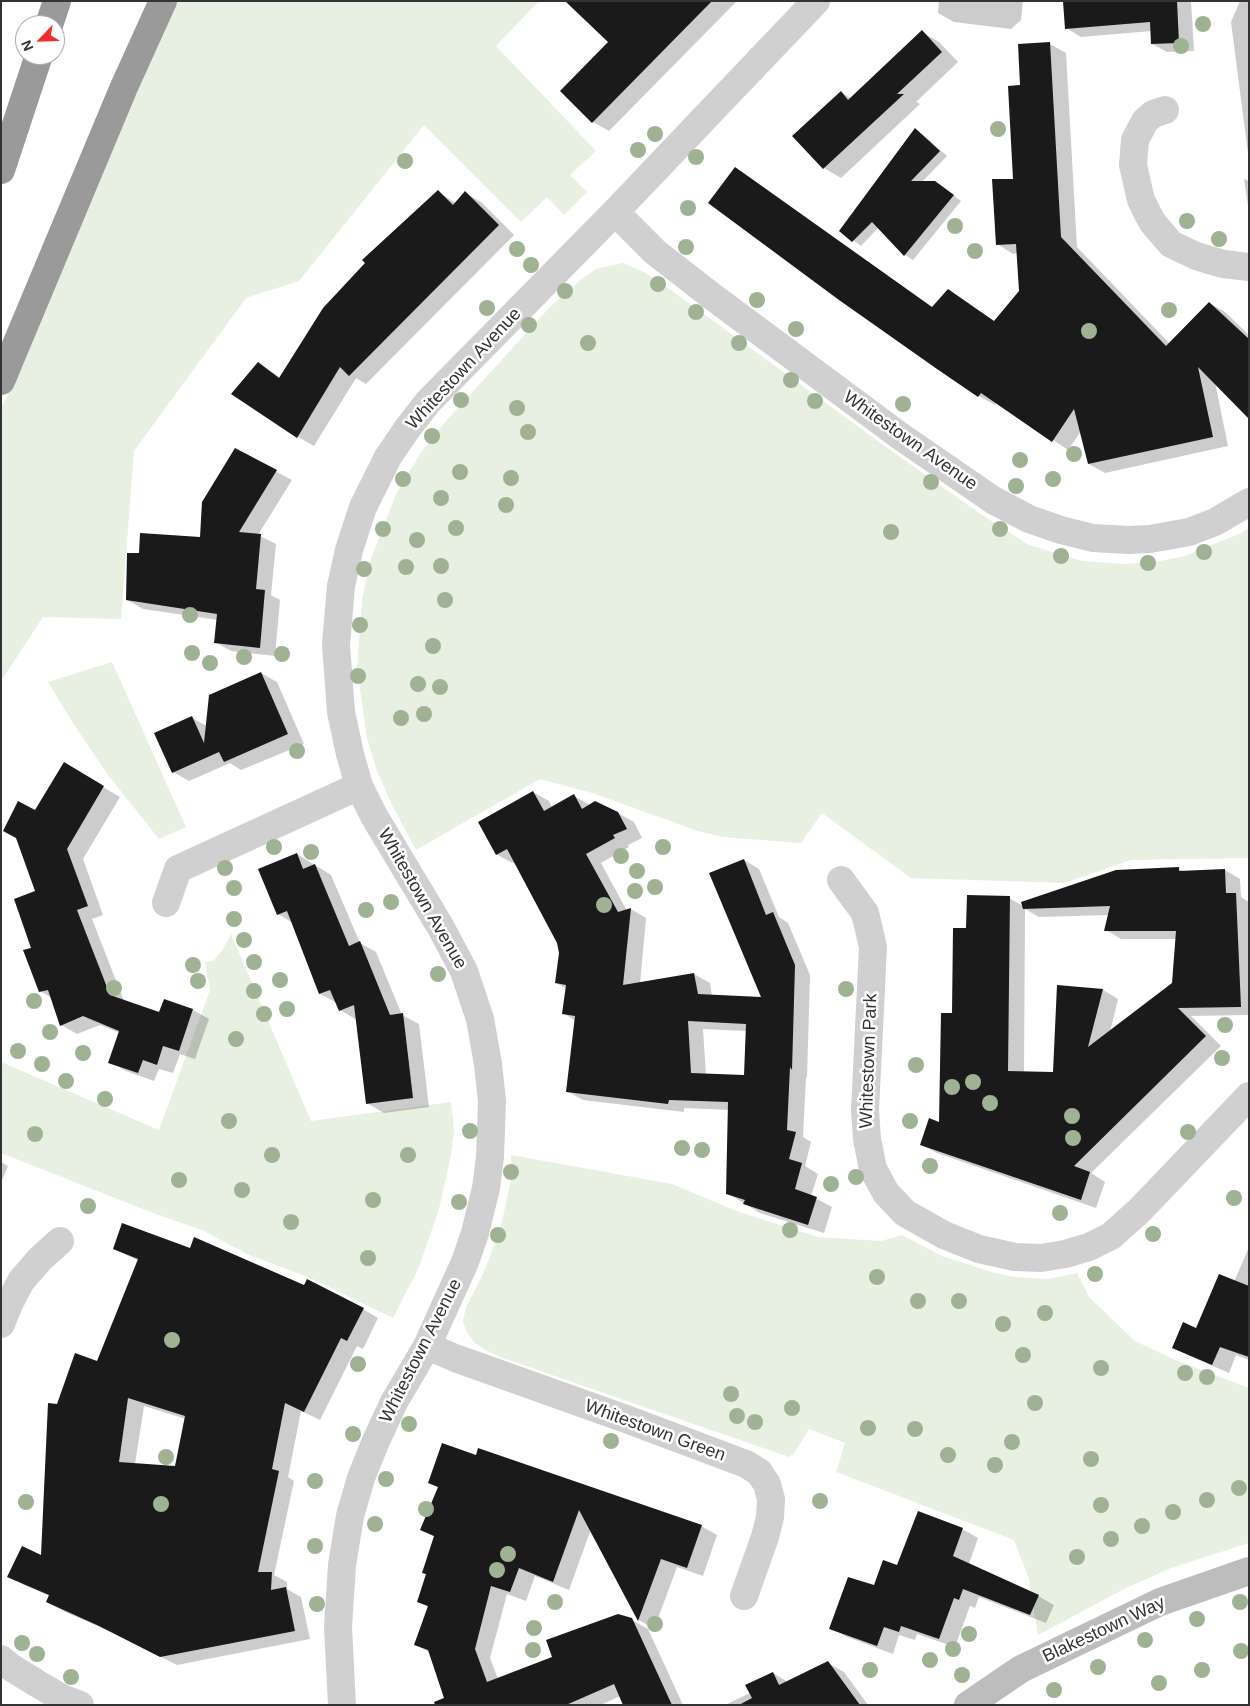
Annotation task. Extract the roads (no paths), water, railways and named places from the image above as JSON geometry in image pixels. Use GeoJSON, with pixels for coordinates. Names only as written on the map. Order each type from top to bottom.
{"type":"FeatureCollection","features":[{"type":"Feature","properties":{"kind":"highway"},"geometry":{"type":"LineString","coordinates":[[52,15],[57,1]]}},
{"type":"Feature","properties":{"kind":"highway"},"geometry":{"type":"LineString","coordinates":[[1,381],[124,87],[163,1]]}},
{"type":"Feature","properties":{"kind":"highway"},"geometry":{"type":"LineString","coordinates":[[1,170],[36,65]]}},
{"type":"Feature","properties":{"kind":"street","name":"Whitestown Avenue"},"geometry":{"type":"LineString","coordinates":[[342,1705],[338,1627],[342,1565],[350,1516],[374,1443],[394,1402],[427,1346],[465,1262],[475,1233],[486,1188],[490,1157],[492,1101],[480,1019],[463,969],[440,926],[374,816],[359,786],[350,754],[341,712],[336,645],[341,586],[349,550],[363,507],[388,457],[428,402],[615,212],[816,1]]}},
{"type":"Feature","properties":{"kind":"street"},"geometry":{"type":"LineString","coordinates":[[1165,110],[1153,114],[1145,121],[1135,140],[1133,165],[1141,200],[1149,216],[1171,244],[1196,256],[1223,264],[1249,267]]}},
{"type":"Feature","properties":{"kind":"street","name":"Whitestown Avenue"},"geometry":{"type":"LineString","coordinates":[[615,212],[655,252],[713,298],[924,452],[993,500],[1029,519],[1093,538],[1150,540],[1189,532],[1215,522],[1249,502]]}},
{"type":"Feature","properties":{"kind":"street"},"geometry":{"type":"LineString","coordinates":[[166,903],[178,869],[359,786]]}},
{"type":"Feature","properties":{"kind":"street","name":"Whitestown Park"},"geometry":{"type":"LineString","coordinates":[[842,880],[865,913],[873,947],[864,1110],[873,1169],[886,1194],[905,1213],[944,1235],[979,1249],[1014,1257],[1041,1258],[1089,1247],[1111,1236],[1140,1210],[1249,1096]]}},
{"type":"Feature","properties":{"kind":"street"},"geometry":{"type":"LineString","coordinates":[[1,1324],[21,1281],[40,1259],[60,1241]]}},
{"type":"Feature","properties":{"kind":"street","name":"Whitestown Green"},"geometry":{"type":"LineString","coordinates":[[427,1346],[455,1358],[746,1464],[759,1472],[767,1484],[771,1499],[770,1517],[765,1537],[744,1596]]}},
{"type":"Feature","properties":{"kind":"street","name":"Blakestown Way"},"geometry":{"type":"LineString","coordinates":[[968,1705],[1021,1669],[1160,1602],[1249,1571]]}},
{"type":"Feature","properties":{"kind":"street"},"geometry":{"type":"LineString","coordinates":[[1,1659],[12,1668],[62,1698],[80,1705]]}}]}
